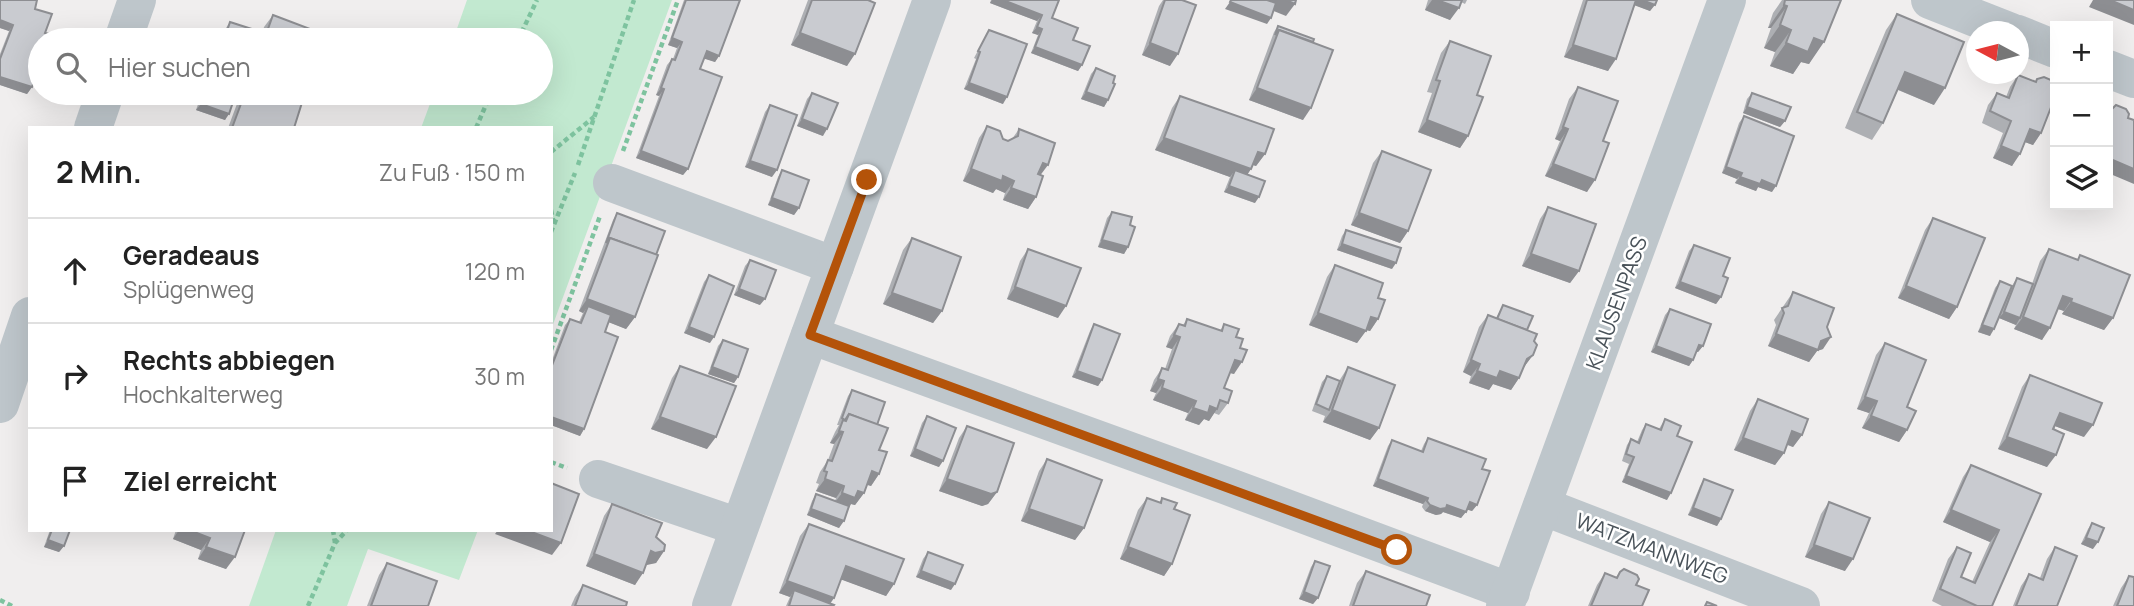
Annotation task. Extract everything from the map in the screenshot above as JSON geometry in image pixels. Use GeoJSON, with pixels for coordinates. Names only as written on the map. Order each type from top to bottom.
{"type":"FeatureCollection","features":[{"type":"Feature","properties":{"kind":"street"},"geometry":{"type":"LineString","coordinates":[[127,28],[136,0]]}},
{"type":"Feature","properties":{"kind":"street","name":"KLAUSENPASS"},"geometry":{"type":"LineString","coordinates":[[1508,599],[1727,0]]}},
{"type":"Feature","properties":{"kind":"street"},"geometry":{"type":"LineString","coordinates":[[1930,0],[1983,21]]}},
{"type":"Feature","properties":{"kind":"street"},"geometry":{"type":"LineString","coordinates":[[710,606],[835,266],[927,2]]}},
{"type":"Feature","properties":{"kind":"street"},"geometry":{"type":"LineString","coordinates":[[2029,38],[2050,47]]}},
{"type":"Feature","properties":{"kind":"street"},"geometry":{"type":"LineString","coordinates":[[2113,71],[2134,79]]}},
{"type":"Feature","properties":{"kind":"street"},"geometry":{"type":"LineString","coordinates":[[94,126],[101,105]]}},
{"type":"Feature","properties":{"kind":"street"},"geometry":{"type":"LineString","coordinates":[[612,183],[835,266]]}},
{"type":"Feature","properties":{"kind":"street"},"geometry":{"type":"LineString","coordinates":[[0,404],[28,322]]}},
{"type":"Feature","properties":{"kind":"street"},"geometry":{"type":"LineString","coordinates":[[810,335],[1227,486],[1508,599]]}},
{"type":"Feature","properties":{"kind":"street"},"geometry":{"type":"LineString","coordinates":[[598,479],[739,527]]}},
{"type":"Feature","properties":{"kind":"street","name":"WATZMANNWEG"},"geometry":{"type":"LineString","coordinates":[[1542,506],[1801,606]]}},
{"type":"Feature","properties":{"kind":"path"},"geometry":{"type":"LineString","coordinates":[[524,28],[537,0]]}},
{"type":"Feature","properties":{"kind":"path"},"geometry":{"type":"LineString","coordinates":[[554,225],[577,170],[634,0]]}},
{"type":"Feature","properties":{"kind":"path"},"geometry":{"type":"LineString","coordinates":[[477,126],[486,105]]}},
{"type":"Feature","properties":{"kind":"path"},"geometry":{"type":"LineString","coordinates":[[553,150],[594,117]]}},
{"type":"Feature","properties":{"kind":"path"},"geometry":{"type":"LineString","coordinates":[[553,220],[554,225]]}},
{"type":"Feature","properties":{"kind":"path"},"geometry":{"type":"LineString","coordinates":[[333,532],[335,543]]}},
{"type":"Feature","properties":{"kind":"path"},"geometry":{"type":"LineString","coordinates":[[308,606],[335,543],[344,532]]}},
{"type":"Feature","properties":{"kind":"path"},"geometry":{"type":"LineString","coordinates":[[0,600],[12,606]]}},
{"type":"Feature","properties":{"kind":"green space"},"geometry":{"type":"Polygon","coordinates":[[[467,0],[672,0],[553,325],[553,126],[422,126],[430,105],[553,105],[553,28],[457,28],[467,0]]]}},
{"type":"Feature","properties":{"kind":"green space"},"geometry":{"type":"Polygon","coordinates":[[[275,532],[477,532],[459,580],[368,549],[347,606],[249,606],[275,532]]]}},
{"type":"Feature","properties":{"kind":"building"},"geometry":{"type":"Polygon","coordinates":[[[0,0],[37,0],[35,9],[52,14],[47,28],[28,28],[28,86],[0,77],[0,59],[13,25],[0,20],[0,0]]]}},
{"type":"Feature","properties":{"kind":"building"},"geometry":{"type":"Polygon","coordinates":[[[686,0],[740,0],[719,56],[707,51],[700,69],[722,77],[688,169],[641,151],[664,89],[661,88],[682,42],[672,38],[686,0]]]}},
{"type":"Feature","properties":{"kind":"building"},"geometry":{"type":"Polygon","coordinates":[[[812,0],[868,0],[875,3],[855,54],[800,33],[812,0]]]}},
{"type":"Feature","properties":{"kind":"building"},"geometry":{"type":"Polygon","coordinates":[[[1003,0],[1059,0],[1052,18],[1078,28],[1073,40],[1090,46],[1082,65],[1035,47],[1042,29],[1037,27],[1042,15],[1003,0]]]}},
{"type":"Feature","properties":{"kind":"building"},"geometry":{"type":"Polygon","coordinates":[[[1165,0],[1182,0],[1196,5],[1178,54],[1150,43],[1165,0]]]}},
{"type":"Feature","properties":{"kind":"building"},"geometry":{"type":"Polygon","coordinates":[[[1267,0],[1276,3],[1271,18],[1230,2],[1267,0]]]}},
{"type":"Feature","properties":{"kind":"building"},"geometry":{"type":"Polygon","coordinates":[[[1437,0],[1462,0],[1459,8],[1437,0]]]}},
{"type":"Feature","properties":{"kind":"building"},"geometry":{"type":"Polygon","coordinates":[[[1587,0],[1636,0],[1616,59],[1573,45],[1587,0]]]}},
{"type":"Feature","properties":{"kind":"building"},"geometry":{"type":"Polygon","coordinates":[[[1642,0],[1657,0],[1655,5],[1642,0]]]}},
{"type":"Feature","properties":{"kind":"building"},"geometry":{"type":"Polygon","coordinates":[[[1785,0],[1841,0],[1824,42],[1814,38],[1808,52],[1786,43],[1791,30],[1780,25],[1787,6],[1784,5],[1785,0]]]}},
{"type":"Feature","properties":{"kind":"building"},"geometry":{"type":"Polygon","coordinates":[[[2110,0],[2134,0],[2134,10],[2110,0]]]}},
{"type":"Feature","properties":{"kind":"building"},"geometry":{"type":"Polygon","coordinates":[[[1897,14],[1964,42],[1945,88],[1905,72],[1883,123],[1857,112],[1897,14]]]}},
{"type":"Feature","properties":{"kind":"building"},"geometry":{"type":"Polygon","coordinates":[[[273,15],[307,28],[268,28],[273,15]]]}},
{"type":"Feature","properties":{"kind":"building"},"geometry":{"type":"Polygon","coordinates":[[[230,22],[249,28],[228,28],[230,22]]]}},
{"type":"Feature","properties":{"kind":"building"},"geometry":{"type":"Polygon","coordinates":[[[1278,26],[1314,39],[1313,42],[1279,30],[1275,35],[1278,26]]]}},
{"type":"Feature","properties":{"kind":"building"},"geometry":{"type":"Polygon","coordinates":[[[989,30],[1027,44],[1007,97],[969,83],[980,52],[978,51],[989,30]]]}},
{"type":"Feature","properties":{"kind":"building"},"geometry":{"type":"Polygon","coordinates":[[[1279,30],[1333,50],[1311,108],[1257,88],[1279,30]]]}},
{"type":"Feature","properties":{"kind":"building"},"geometry":{"type":"Polygon","coordinates":[[[1450,41],[1491,56],[1477,95],[1483,97],[1468,136],[1427,120],[1440,81],[1436,80],[1450,41]]]}},
{"type":"Feature","properties":{"kind":"building"},"geometry":{"type":"Polygon","coordinates":[[[1096,68],[1115,76],[1115,84],[1108,100],[1086,92],[1096,68]]]}},
{"type":"Feature","properties":{"kind":"building"},"geometry":{"type":"Polygon","coordinates":[[[2044,77],[2050,80],[2050,110],[2041,133],[2030,129],[2020,154],[2001,146],[2011,121],[1990,111],[1997,93],[2009,98],[2014,84],[2029,84],[2029,79],[2036,82],[2044,77]]]}},
{"type":"Feature","properties":{"kind":"building"},"geometry":{"type":"Polygon","coordinates":[[[1578,87],[1618,101],[1603,141],[1609,143],[1595,180],[1553,164],[1568,129],[1563,127],[1578,87]]]}},
{"type":"Feature","properties":{"kind":"building"},"geometry":{"type":"Polygon","coordinates":[[[812,93],[838,103],[827,129],[802,119],[812,93]]]}},
{"type":"Feature","properties":{"kind":"building"},"geometry":{"type":"Polygon","coordinates":[[[1752,93],[1791,107],[1785,121],[1747,107],[1752,93]]]}},
{"type":"Feature","properties":{"kind":"building"},"geometry":{"type":"Polygon","coordinates":[[[1180,96],[1274,129],[1265,154],[1258,152],[1251,169],[1164,138],[1180,96]]]}},
{"type":"Feature","properties":{"kind":"building"},"geometry":{"type":"Polygon","coordinates":[[[204,105],[232,105],[229,114],[204,105]]]}},
{"type":"Feature","properties":{"kind":"building"},"geometry":{"type":"Polygon","coordinates":[[[241,105],[301,105],[295,126],[233,126],[241,105]]]}},
{"type":"Feature","properties":{"kind":"building"},"geometry":{"type":"Polygon","coordinates":[[[770,105],[797,115],[777,170],[750,161],[770,105]]]}},
{"type":"Feature","properties":{"kind":"building"},"geometry":{"type":"Polygon","coordinates":[[[2116,105],[2126,109],[2128,118],[2134,120],[2134,169],[2113,160],[2113,108],[2116,105]]]}},
{"type":"Feature","properties":{"kind":"building"},"geometry":{"type":"Polygon","coordinates":[[[1744,116],[1794,136],[1776,186],[1762,180],[1760,184],[1740,177],[1742,173],[1726,167],[1744,116]]]}},
{"type":"Feature","properties":{"kind":"building"},"geometry":{"type":"Polygon","coordinates":[[[987,126],[1000,131],[1003,139],[1008,141],[1018,136],[1019,129],[1055,143],[1048,165],[1043,163],[1038,174],[1043,176],[1036,197],[1011,188],[1014,181],[1003,176],[1002,181],[971,169],[987,126]]]}},
{"type":"Feature","properties":{"kind":"building"},"geometry":{"type":"Polygon","coordinates":[[[1382,151],[1431,170],[1408,231],[1359,213],[1382,151]]]}},
{"type":"Feature","properties":{"kind":"building"},"geometry":{"type":"Polygon","coordinates":[[[782,170],[809,180],[799,208],[772,198],[782,170]]]}},
{"type":"Feature","properties":{"kind":"building"},"geometry":{"type":"Polygon","coordinates":[[[1235,170],[1265,181],[1259,197],[1229,186],[1235,170]]]}},
{"type":"Feature","properties":{"kind":"building"},"geometry":{"type":"Polygon","coordinates":[[[1548,207],[1596,224],[1579,271],[1531,254],[1548,207]]]}},
{"type":"Feature","properties":{"kind":"building"},"geometry":{"type":"Polygon","coordinates":[[[1112,212],[1132,217],[1130,225],[1135,227],[1128,247],[1102,240],[1112,212]]]}},
{"type":"Feature","properties":{"kind":"building"},"geometry":{"type":"Polygon","coordinates":[[[617,213],[665,231],[656,255],[610,238],[606,243],[617,213]]]}},
{"type":"Feature","properties":{"kind":"building"},"geometry":{"type":"Polygon","coordinates":[[[1933,218],[1985,238],[1957,307],[1906,286],[1933,218]]]}},
{"type":"Feature","properties":{"kind":"building"},"geometry":{"type":"Polygon","coordinates":[[[1346,230],[1401,248],[1396,263],[1342,244],[1346,230]]]}},
{"type":"Feature","properties":{"kind":"building"},"geometry":{"type":"Polygon","coordinates":[[[610,238],[658,255],[635,317],[587,299],[610,238]]]}},
{"type":"Feature","properties":{"kind":"building"},"geometry":{"type":"Polygon","coordinates":[[[912,238],[961,257],[942,311],[892,293],[912,238]]]}},
{"type":"Feature","properties":{"kind":"building"},"geometry":{"type":"Polygon","coordinates":[[[1694,245],[1730,258],[1723,276],[1728,278],[1721,297],[1680,282],[1694,245]]]}},
{"type":"Feature","properties":{"kind":"building"},"geometry":{"type":"Polygon","coordinates":[[[1028,249],[1081,268],[1066,306],[1015,287],[1028,249]]]}},
{"type":"Feature","properties":{"kind":"building"},"geometry":{"type":"Polygon","coordinates":[[[2049,249],[2078,260],[2080,255],[2130,275],[2113,318],[2071,302],[2072,299],[2063,296],[2050,328],[2023,317],[2049,249]]]}},
{"type":"Feature","properties":{"kind":"building"},"geometry":{"type":"Polygon","coordinates":[[[750,260],[776,270],[765,299],[739,289],[750,260]]]}},
{"type":"Feature","properties":{"kind":"building"},"geometry":{"type":"Polygon","coordinates":[[[1335,265],[1383,283],[1378,298],[1385,300],[1378,319],[1371,317],[1366,331],[1318,313],[1335,265]]]}},
{"type":"Feature","properties":{"kind":"building"},"geometry":{"type":"Polygon","coordinates":[[[709,275],[734,286],[714,337],[689,327],[709,275]]]}},
{"type":"Feature","properties":{"kind":"building"},"geometry":{"type":"Polygon","coordinates":[[[2017,278],[2033,284],[2020,318],[2004,312],[2017,278]]]}},
{"type":"Feature","properties":{"kind":"building"},"geometry":{"type":"Polygon","coordinates":[[[2000,281],[2012,286],[1994,329],[1982,325],[2000,281]]]}},
{"type":"Feature","properties":{"kind":"building"},"geometry":{"type":"Polygon","coordinates":[[[1793,292],[1834,308],[1827,327],[1831,337],[1821,341],[1818,350],[1776,334],[1784,313],[1782,308],[1788,306],[1793,292]]]}},
{"type":"Feature","properties":{"kind":"building"},"geometry":{"type":"Polygon","coordinates":[[[1503,305],[1533,316],[1527,330],[1497,319],[1503,305]]]}},
{"type":"Feature","properties":{"kind":"building"},"geometry":{"type":"Polygon","coordinates":[[[588,306],[611,315],[605,332],[618,337],[584,429],[553,418],[553,363],[570,319],[581,323],[588,306]]]}},
{"type":"Feature","properties":{"kind":"building"},"geometry":{"type":"Polygon","coordinates":[[[1670,309],[1711,324],[1703,346],[1699,345],[1693,360],[1656,346],[1670,309]]]}},
{"type":"Feature","properties":{"kind":"building"},"geometry":{"type":"Polygon","coordinates":[[[1488,315],[1537,334],[1533,355],[1527,359],[1519,378],[1500,371],[1497,378],[1477,371],[1480,364],[1471,360],[1488,315]]]}},
{"type":"Feature","properties":{"kind":"building"},"geometry":{"type":"Polygon","coordinates":[[[1187,319],[1222,331],[1224,324],[1239,329],[1236,337],[1243,339],[1240,348],[1247,350],[1242,362],[1235,360],[1224,388],[1232,391],[1228,403],[1220,400],[1217,409],[1210,406],[1208,413],[1193,408],[1196,401],[1162,388],[1164,381],[1158,379],[1162,368],[1168,370],[1180,337],[1174,335],[1179,324],[1185,326],[1187,319]]]}},
{"type":"Feature","properties":{"kind":"building"},"geometry":{"type":"Polygon","coordinates":[[[1094,324],[1120,334],[1102,380],[1077,371],[1094,324]]]}},
{"type":"Feature","properties":{"kind":"building"},"geometry":{"type":"Polygon","coordinates":[[[723,340],[748,349],[738,377],[712,367],[723,340]]]}},
{"type":"Feature","properties":{"kind":"building"},"geometry":{"type":"Polygon","coordinates":[[[1885,343],[1926,360],[1907,407],[1916,411],[1907,430],[1871,416],[1877,401],[1865,397],[1885,343]]]}},
{"type":"Feature","properties":{"kind":"building"},"geometry":{"type":"Polygon","coordinates":[[[680,366],[736,386],[716,437],[660,417],[680,366]]]}},
{"type":"Feature","properties":{"kind":"building"},"geometry":{"type":"Polygon","coordinates":[[[1348,367],[1395,385],[1379,428],[1332,410],[1348,367]]]}},
{"type":"Feature","properties":{"kind":"building"},"geometry":{"type":"Polygon","coordinates":[[[2030,375],[2102,403],[2093,425],[2060,413],[2053,429],[2064,434],[2056,455],[2007,437],[2030,375]]]}},
{"type":"Feature","properties":{"kind":"building"},"geometry":{"type":"Polygon","coordinates":[[[1327,376],[1340,381],[1329,410],[1316,404],[1327,376]]]}},
{"type":"Feature","properties":{"kind":"building"},"geometry":{"type":"Polygon","coordinates":[[[852,390],[885,402],[877,425],[849,414],[845,420],[842,418],[852,390]]]}},
{"type":"Feature","properties":{"kind":"building"},"geometry":{"type":"Polygon","coordinates":[[[1758,399],[1808,419],[1802,435],[1792,431],[1784,453],[1743,438],[1758,399]]]}},
{"type":"Feature","properties":{"kind":"building"},"geometry":{"type":"Polygon","coordinates":[[[849,414],[888,428],[879,450],[887,452],[879,474],[872,471],[864,493],[858,491],[855,498],[842,493],[844,486],[825,479],[827,472],[824,471],[828,460],[832,461],[843,432],[839,431],[843,420],[846,421],[849,414]]]}},
{"type":"Feature","properties":{"kind":"building"},"geometry":{"type":"Polygon","coordinates":[[[927,416],[956,428],[943,461],[915,449],[927,416]]]}},
{"type":"Feature","properties":{"kind":"building"},"geometry":{"type":"Polygon","coordinates":[[[1665,419],[1681,426],[1677,436],[1692,442],[1671,493],[1626,476],[1634,457],[1626,454],[1631,439],[1639,443],[1646,424],[1661,430],[1665,419]]]}},
{"type":"Feature","properties":{"kind":"building"},"geometry":{"type":"Polygon","coordinates":[[[967,426],[1014,443],[997,492],[991,494],[947,479],[967,426]]]}},
{"type":"Feature","properties":{"kind":"building"},"geometry":{"type":"Polygon","coordinates":[[[1428,438],[1486,459],[1482,469],[1490,471],[1477,505],[1470,502],[1466,512],[1447,505],[1446,508],[1440,509],[1430,505],[1428,498],[1378,479],[1392,440],[1423,452],[1428,438]]]}},
{"type":"Feature","properties":{"kind":"building"},"geometry":{"type":"Polygon","coordinates":[[[1047,459],[1102,480],[1084,528],[1029,509],[1047,459]]]}},
{"type":"Feature","properties":{"kind":"building"},"geometry":{"type":"Polygon","coordinates":[[[1971,465],[2041,494],[1992,606],[1977,606],[1940,589],[1957,547],[1971,553],[1961,577],[1975,583],[1999,530],[1951,510],[1971,465]]]}},
{"type":"Feature","properties":{"kind":"building"},"geometry":{"type":"Polygon","coordinates":[[[1704,479],[1733,490],[1721,519],[1693,508],[1704,479]]]}},
{"type":"Feature","properties":{"kind":"building"},"geometry":{"type":"Polygon","coordinates":[[[553,484],[579,494],[561,543],[531,532],[553,532],[553,484]]]}},
{"type":"Feature","properties":{"kind":"building"},"geometry":{"type":"Polygon","coordinates":[[[816,494],[849,506],[844,521],[811,509],[816,494]]]}},
{"type":"Feature","properties":{"kind":"building"},"geometry":{"type":"Polygon","coordinates":[[[1147,498],[1161,503],[1162,498],[1177,503],[1174,509],[1190,515],[1172,564],[1128,547],[1147,498]]]}},
{"type":"Feature","properties":{"kind":"building"},"geometry":{"type":"Polygon","coordinates":[[[1829,502],[1870,518],[1853,559],[1814,545],[1829,502]]]}},
{"type":"Feature","properties":{"kind":"building"},"geometry":{"type":"Polygon","coordinates":[[[612,504],[662,523],[656,537],[665,545],[664,551],[651,551],[643,573],[594,554],[612,504]]]}},
{"type":"Feature","properties":{"kind":"building"},"geometry":{"type":"Polygon","coordinates":[[[2092,523],[2104,528],[2098,542],[2086,538],[2092,523]]]}},
{"type":"Feature","properties":{"kind":"building"},"geometry":{"type":"Polygon","coordinates":[[[809,524],[904,559],[894,584],[846,566],[834,598],[787,581],[809,524]]]}},
{"type":"Feature","properties":{"kind":"building"},"geometry":{"type":"Polygon","coordinates":[[[51,532],[69,532],[64,546],[48,540],[51,532]]]}},
{"type":"Feature","properties":{"kind":"building"},"geometry":{"type":"Polygon","coordinates":[[[194,532],[244,532],[235,557],[206,547],[210,538],[194,532]]]}},
{"type":"Feature","properties":{"kind":"building"},"geometry":{"type":"Polygon","coordinates":[[[2055,547],[2077,556],[2057,606],[2016,606],[2029,574],[2043,580],[2055,547]]]}},
{"type":"Feature","properties":{"kind":"building"},"geometry":{"type":"Polygon","coordinates":[[[928,552],[963,565],[955,584],[921,571],[928,552]]]}},
{"type":"Feature","properties":{"kind":"building"},"geometry":{"type":"Polygon","coordinates":[[[1315,561],[1330,566],[1318,598],[1304,592],[1315,561]]]}},
{"type":"Feature","properties":{"kind":"building"},"geometry":{"type":"Polygon","coordinates":[[[387,563],[437,581],[428,606],[371,606],[387,563]]]}},
{"type":"Feature","properties":{"kind":"building"},"geometry":{"type":"Polygon","coordinates":[[[1624,569],[1637,575],[1639,579],[1636,585],[1649,590],[1642,606],[1591,606],[1605,573],[1617,578],[1624,569]]]}},
{"type":"Feature","properties":{"kind":"building"},"geometry":{"type":"Polygon","coordinates":[[[1366,571],[1430,595],[1426,606],[1353,606],[1366,571]]]}},
{"type":"Feature","properties":{"kind":"building"},"geometry":{"type":"Polygon","coordinates":[[[2129,576],[2134,577],[2134,606],[2117,606],[2129,576]]]}},
{"type":"Feature","properties":{"kind":"building"},"geometry":{"type":"Polygon","coordinates":[[[583,585],[627,602],[626,606],[575,606],[583,585]]]}},
{"type":"Feature","properties":{"kind":"building"},"geometry":{"type":"Polygon","coordinates":[[[794,590],[834,605],[789,606],[794,590]]]}},
{"type":"Feature","properties":{"kind":"route"},"geometry":{"type":"LineString","coordinates":[[867,180],[810,335],[1397,550]]}}]}
